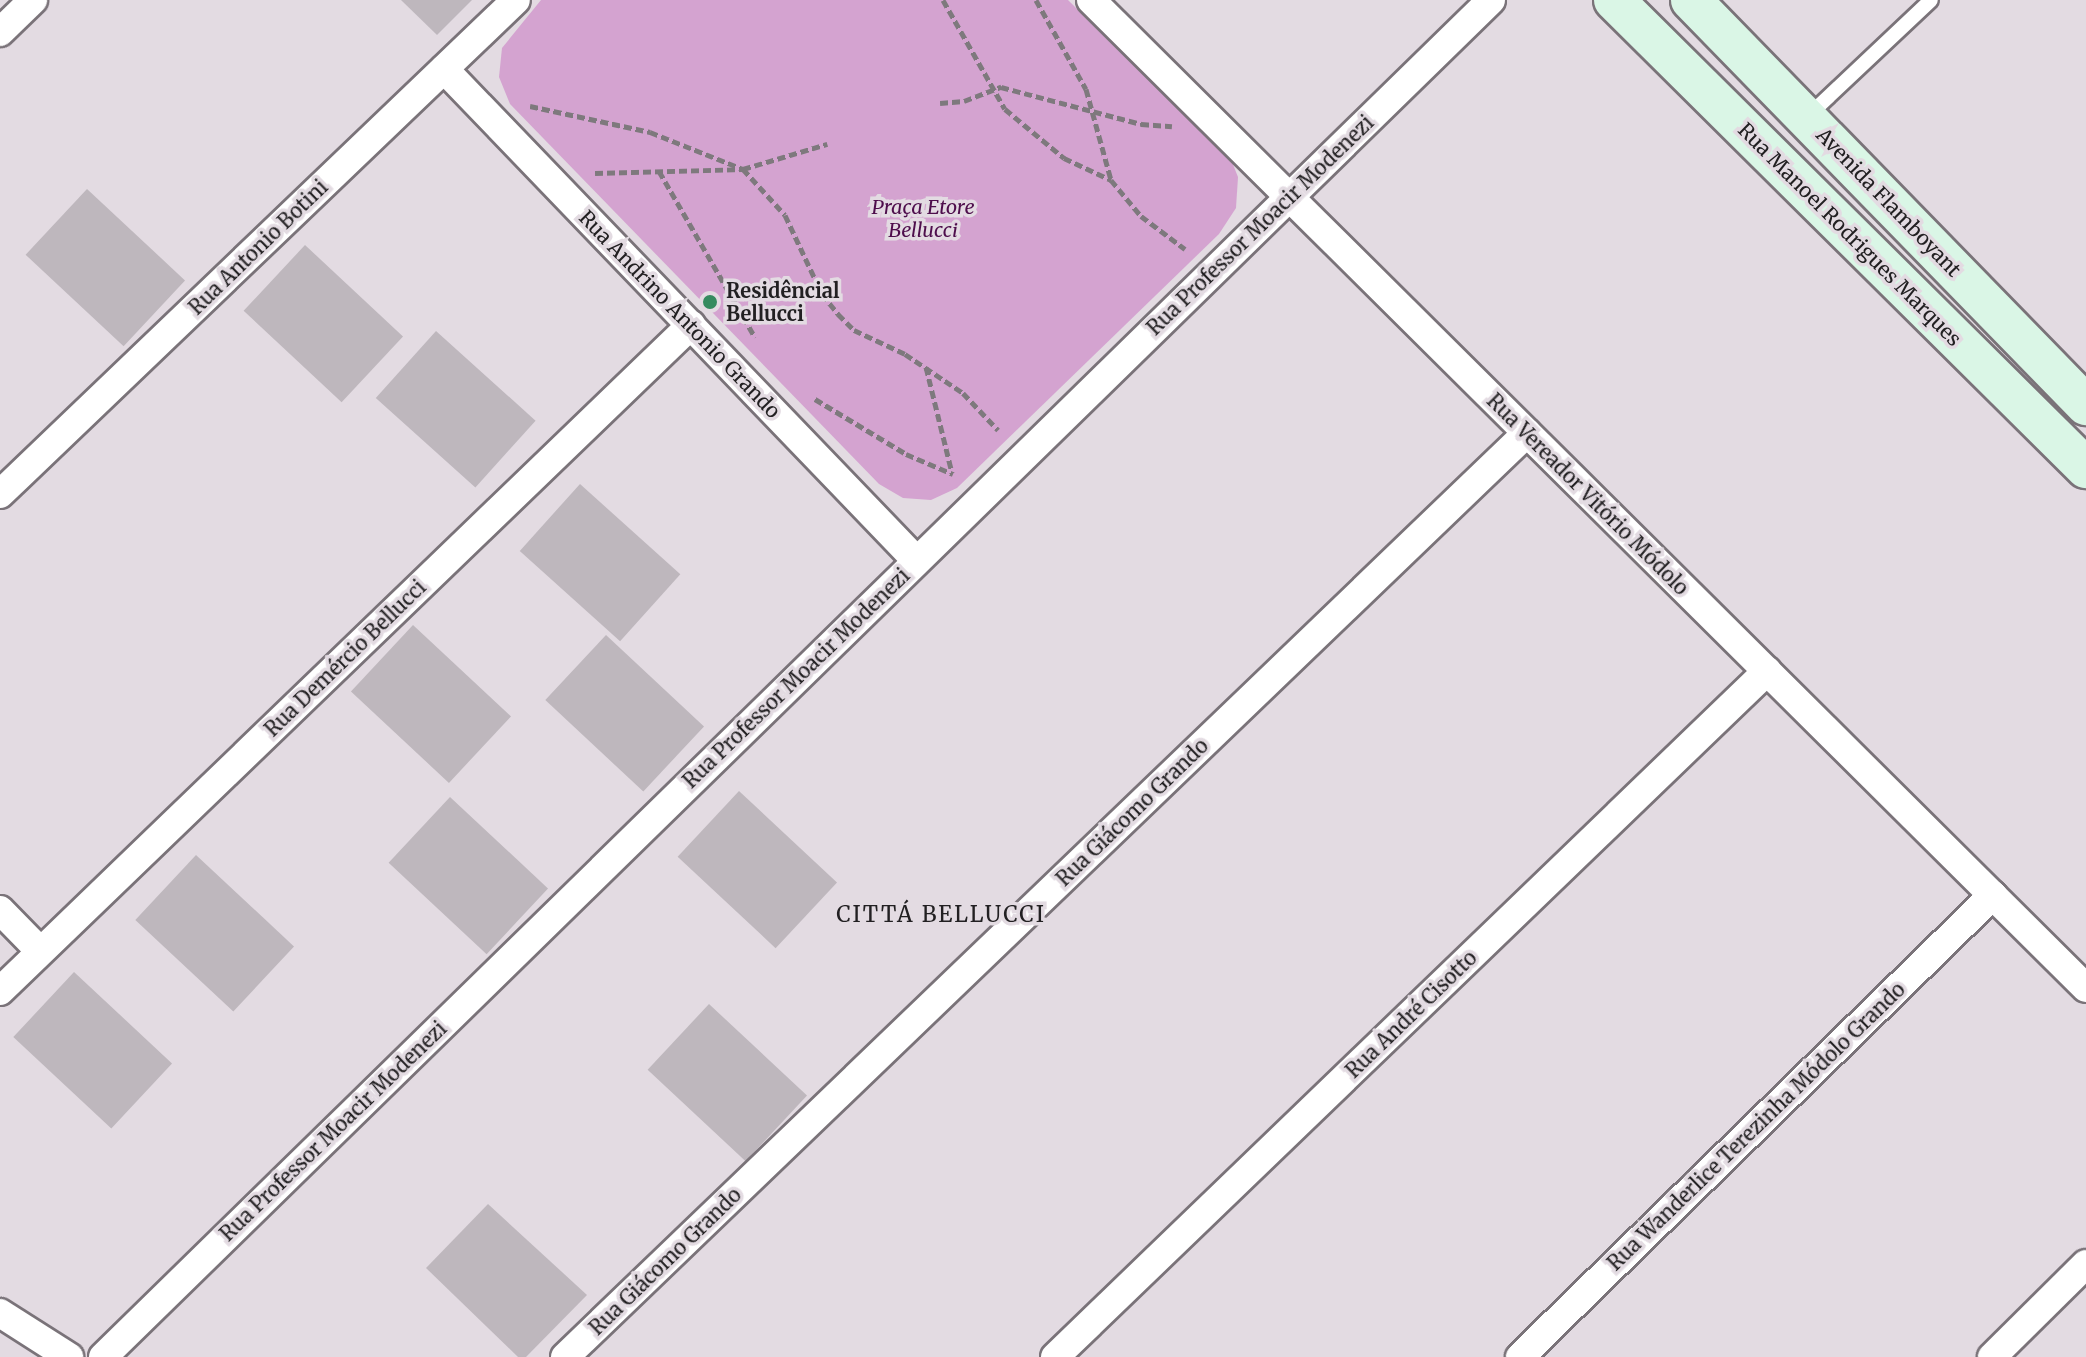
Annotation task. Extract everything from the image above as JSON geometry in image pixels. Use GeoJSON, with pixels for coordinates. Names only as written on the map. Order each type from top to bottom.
{"type":"FeatureCollection","features":[{"type":"Feature","properties":{"kind":"street"},"geometry":{"type":"LineString","coordinates":[[0,32],[33,0]]}},
{"type":"Feature","properties":{"kind":"street","name":"Rua Antonio Botini"},"geometry":{"type":"LineString","coordinates":[[0,494],[516,0]]}},
{"type":"Feature","properties":{"kind":"street","name":"Rua Vereador Vitório Módolo"},"geometry":{"type":"LineString","coordinates":[[1091,0],[2086,988]]}},
{"type":"Feature","properties":{"kind":"street","name":"Rua Professor Moacir Modenezi"},"geometry":{"type":"LineString","coordinates":[[103,1357],[1491,0]]}},
{"type":"Feature","properties":{"kind":"street","name":"Rua Manoel Rodrigues Marques"},"geometry":{"type":"LineString","coordinates":[[1614,0],[2086,468]]}},
{"type":"Feature","properties":{"kind":"street","name":"Avenida Flamboyant"},"geometry":{"type":"LineString","coordinates":[[1691,0],[2086,405]]}},
{"type":"Feature","properties":{"kind":"street","name":"Rua Andrino Antonio Grando"},"geometry":{"type":"LineString","coordinates":[[444,69],[916,560]]}},
{"type":"Feature","properties":{"kind":"street","name":"Rua Demércio Bellucci"},"geometry":{"type":"LineString","coordinates":[[0,991],[691,325]]}},
{"type":"Feature","properties":{"kind":"street","name":"Rua Giácomo Grando"},"geometry":{"type":"LineString","coordinates":[[565,1357],[1527,433]]}},
{"type":"Feature","properties":{"kind":"street","name":"Rua André Cisotto"},"geometry":{"type":"LineString","coordinates":[[1055,1357],[1767,671]]}},
{"type":"Feature","properties":{"kind":"street","name":"Rua Wanderlice Terezinha Módolo Grando"},"geometry":{"type":"LineString","coordinates":[[1520,1357],[1993,895]]}},
{"type":"Feature","properties":{"kind":"street"},"geometry":{"type":"LineString","coordinates":[[0,910],[40,951]]}},
{"type":"Feature","properties":{"kind":"street"},"geometry":{"type":"LineString","coordinates":[[1992,1357],[2086,1264]]}},
{"type":"Feature","properties":{"kind":"street"},"geometry":{"type":"LineString","coordinates":[[0,1313],[69,1357]]}},
{"type":"Feature","properties":{"kind":"lane"},"geometry":{"type":"LineString","coordinates":[[1806,118],[1931,0]]}},
{"type":"Feature","properties":{"kind":"path"},"geometry":{"type":"LineString","coordinates":[[943,0],[989,88],[1043,144],[1111,180],[1141,216],[1185,249]]}},
{"type":"Feature","properties":{"kind":"path"},"geometry":{"type":"LineString","coordinates":[[1036,0],[1094,111],[1111,180]]}},
{"type":"Feature","properties":{"kind":"path"},"geometry":{"type":"LineString","coordinates":[[940,103],[964,101],[989,88],[1181,127]]}},
{"type":"Feature","properties":{"kind":"path"},"geometry":{"type":"LineString","coordinates":[[530,106],[650,132],[743,169],[785,215],[822,294],[838,314],[854,330],[926,367],[963,393],[998,430]]}},
{"type":"Feature","properties":{"kind":"path"},"geometry":{"type":"LineString","coordinates":[[595,173],[743,169],[827,144]]}},
{"type":"Feature","properties":{"kind":"path"},"geometry":{"type":"LineString","coordinates":[[659,170],[755,337]]}},
{"type":"Feature","properties":{"kind":"path"},"geometry":{"type":"LineString","coordinates":[[815,399],[906,454],[953,474],[926,367]]}},
{"type":"Feature","properties":{"kind":"green space","name":"Praça Etore Bellucci"},"geometry":{"type":"Polygon","coordinates":[[[541,0],[1068,0],[1232,162],[1238,177],[1236,208],[1219,234],[957,488],[931,500],[903,498],[879,484],[510,104],[499,77],[502,48],[541,0]]]}},
{"type":"Feature","properties":{"kind":"building"},"geometry":{"type":"Polygon","coordinates":[[[401,0],[472,0],[437,35],[401,0]]]}},
{"type":"Feature","properties":{"kind":"building"},"geometry":{"type":"Polygon","coordinates":[[[87,189],[185,280],[124,346],[26,255],[87,189]]]}},
{"type":"Feature","properties":{"kind":"building"},"geometry":{"type":"Polygon","coordinates":[[[305,245],[403,336],[342,402],[244,311],[305,245]]]}},
{"type":"Feature","properties":{"kind":"building"},"geometry":{"type":"Polygon","coordinates":[[[436,331],[536,421],[475,488],[376,398],[436,331]]]}},
{"type":"Feature","properties":{"kind":"building"},"geometry":{"type":"Polygon","coordinates":[[[580,484],[680,574],[620,641],[520,551],[580,484]]]}},
{"type":"Feature","properties":{"kind":"building"},"geometry":{"type":"Polygon","coordinates":[[[413,625],[511,716],[449,783],[351,692],[413,625]]]}},
{"type":"Feature","properties":{"kind":"building"},"geometry":{"type":"Polygon","coordinates":[[[606,635],[704,726],[643,791],[545,700],[606,635]]]}},
{"type":"Feature","properties":{"kind":"building"},"geometry":{"type":"Polygon","coordinates":[[[739,791],[837,882],[776,948],[678,857],[739,791]]]}},
{"type":"Feature","properties":{"kind":"building"},"geometry":{"type":"Polygon","coordinates":[[[450,797],[548,888],[487,954],[389,863],[450,797]]]}},
{"type":"Feature","properties":{"kind":"building"},"geometry":{"type":"Polygon","coordinates":[[[196,855],[294,946],[233,1011],[135,920],[196,855]]]}},
{"type":"Feature","properties":{"kind":"building"},"geometry":{"type":"Polygon","coordinates":[[[74,972],[172,1063],[111,1128],[13,1037],[74,972]]]}},
{"type":"Feature","properties":{"kind":"building"},"geometry":{"type":"Polygon","coordinates":[[[709,1004],[807,1095],[746,1161],[648,1070],[709,1004]]]}},
{"type":"Feature","properties":{"kind":"building"},"geometry":{"type":"Polygon","coordinates":[[[488,1204],[587,1295],[526,1357],[518,1357],[426,1268],[488,1204]]]}},
{"type":"Feature","properties":{"kind":"place","name":"Residêncial Bellucci"},"geometry":{"type":"Point","coordinates":[710,302]}},
{"type":"Feature","properties":{"kind":"district","name":"CITTÁ BELLUCCI"},"geometry":{"type":"Point","coordinates":[941,915]}}]}
